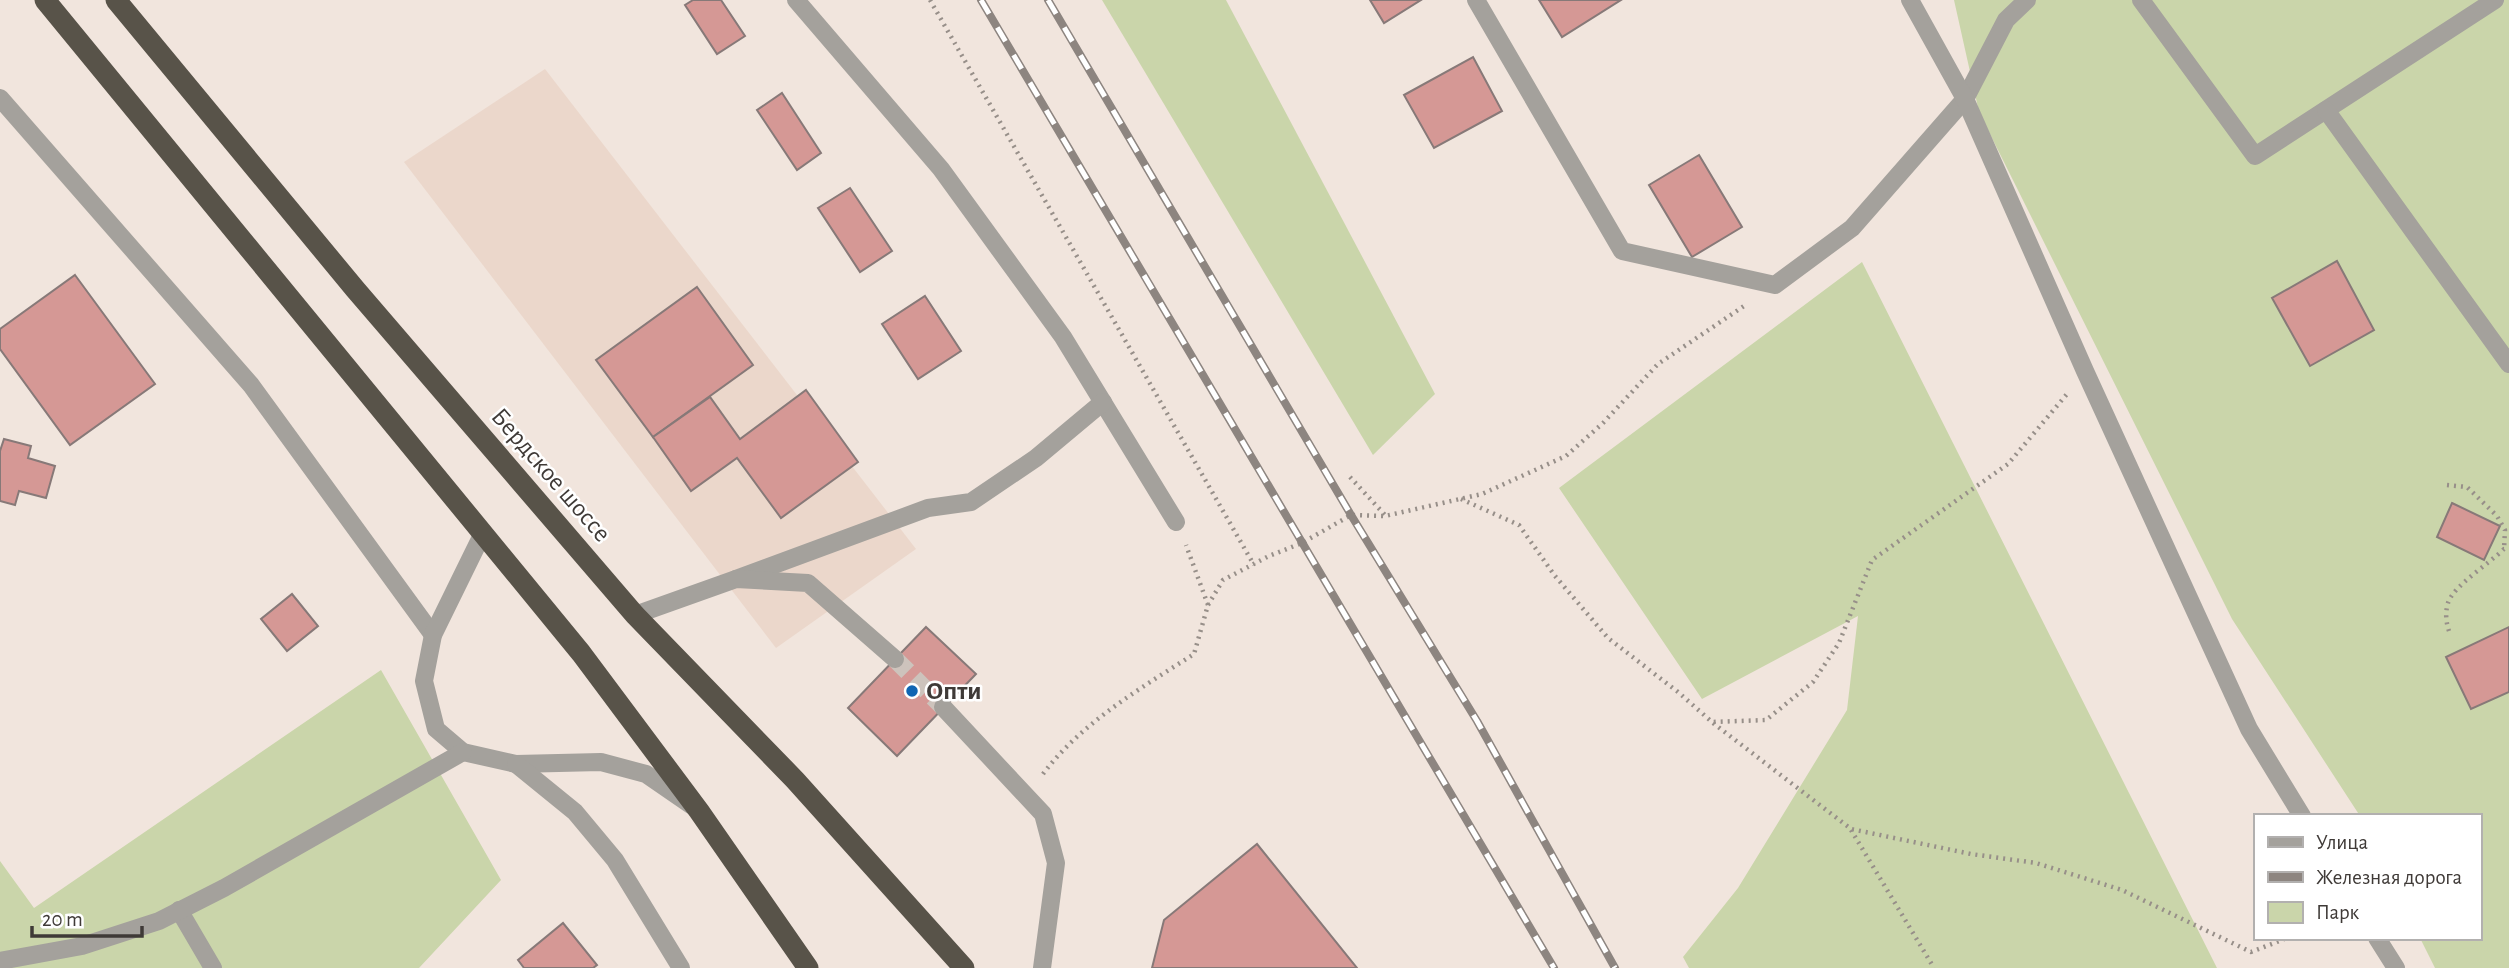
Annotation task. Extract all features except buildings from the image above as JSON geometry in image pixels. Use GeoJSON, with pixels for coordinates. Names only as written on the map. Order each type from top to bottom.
{"type":"FeatureCollection","features":[{"type":"Feature","properties":{"kind":"highway"},"geometry":{"type":"LineString","coordinates":[[45,0],[581,653],[699,811],[808,968]]}},
{"type":"Feature","properties":{"kind":"highway","name":"Бердское шоссе"},"geometry":{"type":"LineString","coordinates":[[116,0],[364,300],[635,615],[795,780],[964,968]]}},
{"type":"Feature","properties":{"kind":"street"},"geometry":{"type":"LineString","coordinates":[[796,0],[941,169],[1063,337],[1176,522]]}},
{"type":"Feature","properties":{"kind":"street"},"geometry":{"type":"LineString","coordinates":[[1476,0],[1622,251],[1775,285],[1852,229],[1965,99],[2006,20],[2027,0]]}},
{"type":"Feature","properties":{"kind":"street"},"geometry":{"type":"LineString","coordinates":[[1910,0],[1965,99],[2085,371],[2249,729],[2301,814]]}},
{"type":"Feature","properties":{"kind":"street"},"geometry":{"type":"LineString","coordinates":[[2141,0],[2256,156],[2495,0]]}},
{"type":"Feature","properties":{"kind":"street"},"geometry":{"type":"LineString","coordinates":[[0,98],[251,385],[433,635]]}},
{"type":"Feature","properties":{"kind":"street"},"geometry":{"type":"LineString","coordinates":[[2326,110],[2509,364]]}},
{"type":"Feature","properties":{"kind":"street"},"geometry":{"type":"LineString","coordinates":[[635,615],[928,508],[971,502],[1036,458],[1103,402]]}},
{"type":"Feature","properties":{"kind":"street"},"geometry":{"type":"LineString","coordinates":[[483,533],[433,635],[424,681],[436,729],[463,752],[516,764],[601,762],[646,774],[699,811]]}},
{"type":"Feature","properties":{"kind":"street"},"geometry":{"type":"LineString","coordinates":[[736,579],[808,583],[895,659]]}},
{"type":"Feature","properties":{"kind":"street"},"geometry":{"type":"LineString","coordinates":[[943,708],[1043,814],[1056,863],[1042,968]]}},
{"type":"Feature","properties":{"kind":"street"},"geometry":{"type":"LineString","coordinates":[[3,956],[82,946],[159,921],[224,888],[463,752]]}},
{"type":"Feature","properties":{"kind":"street"},"geometry":{"type":"LineString","coordinates":[[516,764],[575,812],[615,860],[681,968]]}},
{"type":"Feature","properties":{"kind":"street"},"geometry":{"type":"LineString","coordinates":[[179,910],[213,968]]}},
{"type":"Feature","properties":{"kind":"street"},"geometry":{"type":"LineString","coordinates":[[2378,940],[2396,968]]}},
{"type":"Feature","properties":{"kind":"path"},"geometry":{"type":"LineString","coordinates":[[930,0],[1254,565]]}},
{"type":"Feature","properties":{"kind":"path"},"geometry":{"type":"LineString","coordinates":[[1043,814],[1043,774],[1084,730],[1138,690],[1194,654],[1208,605],[1223,580],[1351,515],[1385,516],[1482,494],[1566,456],[1603,423],[1658,363],[1775,285]]}},
{"type":"Feature","properties":{"kind":"path"},"geometry":{"type":"LineString","coordinates":[[1712,722],[1766,720],[1813,682],[1839,643],[1872,560],[2008,464],[2085,371]]}},
{"type":"Feature","properties":{"kind":"path"},"geometry":{"type":"LineString","coordinates":[[1350,477],[1385,516]]}},
{"type":"Feature","properties":{"kind":"path"},"geometry":{"type":"LineString","coordinates":[[2446,485],[2467,487],[2497,516],[2505,530],[2507,549],[2462,585],[2448,601],[2445,619],[2449,631]]}},
{"type":"Feature","properties":{"kind":"path"},"geometry":{"type":"LineString","coordinates":[[1461,499],[1519,525],[1555,576],[1608,638],[1851,829],[1934,968]]}},
{"type":"Feature","properties":{"kind":"path"},"geometry":{"type":"LineString","coordinates":[[1176,522],[1208,605]]}},
{"type":"Feature","properties":{"kind":"path"},"geometry":{"type":"LineString","coordinates":[[1851,829],[1971,854],[2036,863],[2122,890],[2251,953],[2282,940]]}},
{"type":"Feature","properties":{"kind":"shaded area"},"geometry":{"type":"Polygon","coordinates":[[[545,69],[916,549],[776,648],[404,162],[545,69]]]}},
{"type":"Feature","properties":{"kind":"green space"},"geometry":{"type":"Polygon","coordinates":[[[1102,0],[1226,0],[1435,394],[1373,455],[1102,0]]]}},
{"type":"Feature","properties":{"kind":"green space"},"geometry":{"type":"Polygon","coordinates":[[[1954,0],[2509,0],[2509,968],[2435,968],[2421,940],[2481,940],[2481,814],[2359,814],[2232,619],[1979,112],[1954,0]]]}},
{"type":"Feature","properties":{"kind":"green space"},"geometry":{"type":"Polygon","coordinates":[[[1862,262],[2217,968],[1689,968],[1683,957],[1738,888],[1847,710],[1858,616],[1702,699],[1559,488],[1862,262]]]}},
{"type":"Feature","properties":{"kind":"green space"},"geometry":{"type":"Polygon","coordinates":[[[381,670],[501,880],[419,968],[0,968],[0,861],[34,908],[381,670]]]}},
{"type":"Feature","properties":{"kind":"tunnel"},"geometry":{"type":"LineString","coordinates":[[895,659],[943,707]]}},
{"type":"Feature","properties":{"kind":"railway"},"geometry":{"type":"LineString","coordinates":[[981,0],[1554,968]]}},
{"type":"Feature","properties":{"kind":"railway"},"geometry":{"type":"LineString","coordinates":[[1048,0],[1351,515],[1477,721],[1615,968]]}},
{"type":"Feature","properties":{"kind":"place","name":"Опти"},"geometry":{"type":"Point","coordinates":[912,691]}}]}
